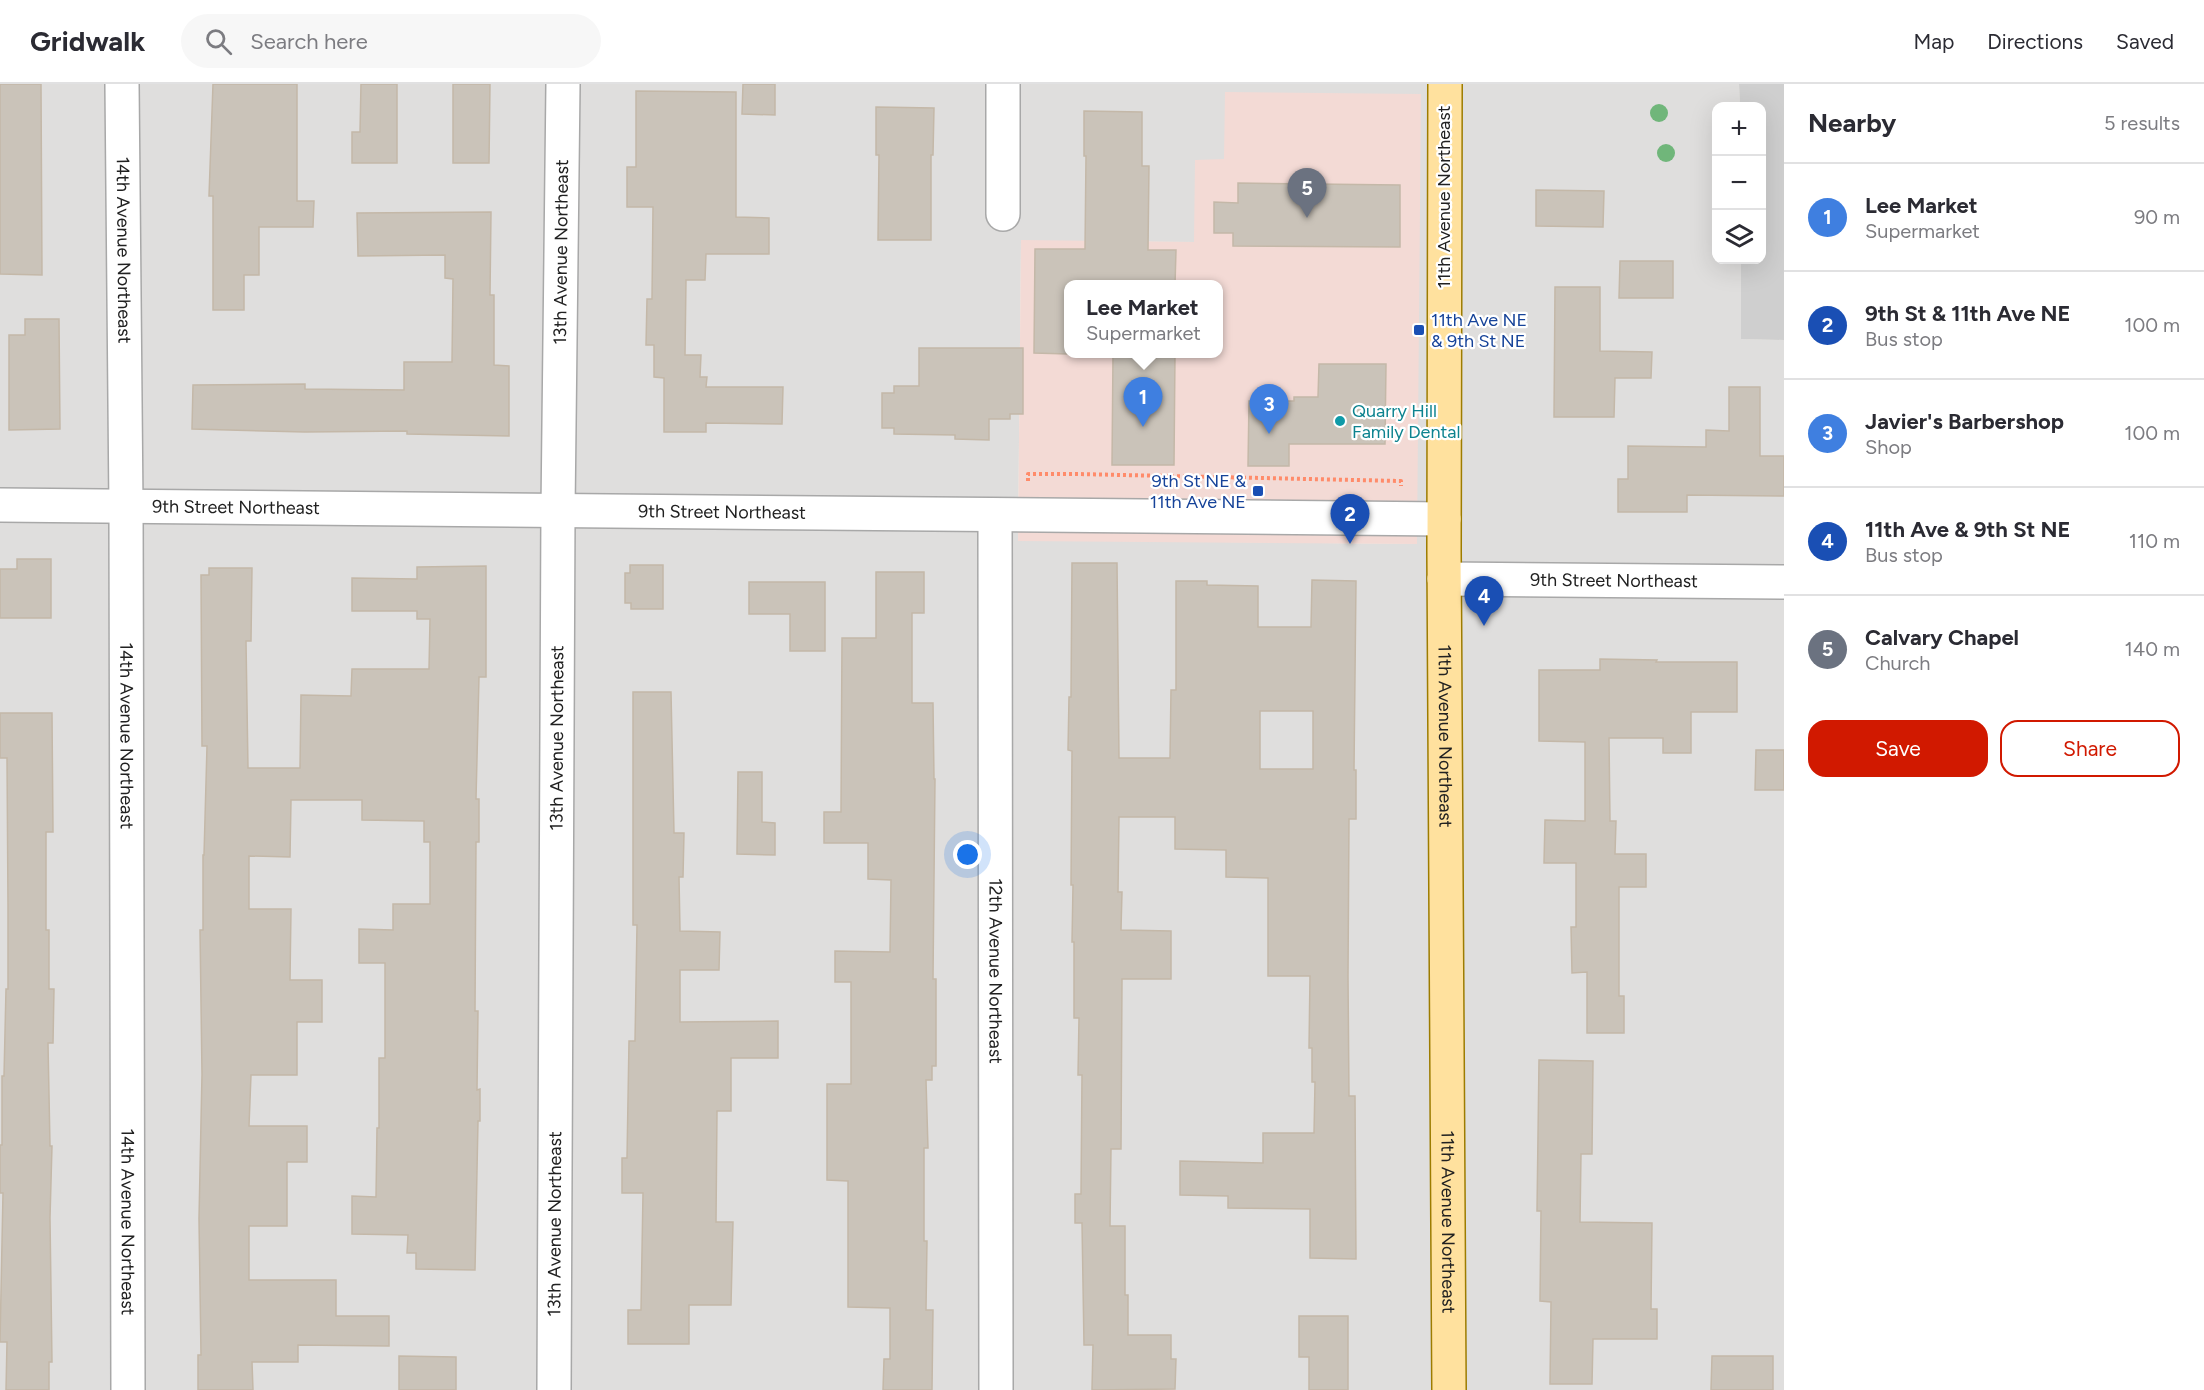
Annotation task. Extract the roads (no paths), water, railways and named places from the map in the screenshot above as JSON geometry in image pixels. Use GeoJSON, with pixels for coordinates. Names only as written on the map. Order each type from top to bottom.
{"type":"FeatureCollection","features":[{"type":"Feature","properties":{"kind":"main road","name":"11th Avenue Northeast"},"geometry":{"type":"LineString","coordinates":[[1445,84],[1444,579],[1449,1390]]}},
{"type":"Feature","properties":{"kind":"street","name":"14th Avenue Northeast"},"geometry":{"type":"LineString","coordinates":[[122,84],[126,507],[128,1390]]}},
{"type":"Feature","properties":{"kind":"street","name":"13th Avenue Northeast"},"geometry":{"type":"LineString","coordinates":[[554,1390],[558,510],[563,84]]}},
{"type":"Feature","properties":{"kind":"street"},"geometry":{"type":"LineString","coordinates":[[1003,84],[1004,214]]}},
{"type":"Feature","properties":{"kind":"street","name":"9th Street Northeast"},"geometry":{"type":"LineString","coordinates":[[0,505],[1444,519]]}},
{"type":"Feature","properties":{"kind":"street","name":"12th Avenue Northeast"},"geometry":{"type":"LineString","coordinates":[[995,515],[996,1390]]}},
{"type":"Feature","properties":{"kind":"street","name":"9th Street Northeast"},"geometry":{"type":"LineString","coordinates":[[1444,579],[1784,582]]}},
{"type":"Feature","properties":{"kind":"place","name":"Calvary Chapel"},"geometry":{"type":"Point","coordinates":[1307,218]}},
{"type":"Feature","properties":{"kind":"place","name":"11th Ave NE & 9th St NE"},"geometry":{"type":"Point","coordinates":[1419,330]}},
{"type":"Feature","properties":{"kind":"place","name":"Quarry Hill Family Dental"},"geometry":{"type":"Point","coordinates":[1340,421]}},
{"type":"Feature","properties":{"kind":"place","name":"Lee Market"},"geometry":{"type":"Point","coordinates":[1143,427]}},
{"type":"Feature","properties":{"kind":"place","name":"Javier's Barbershop"},"geometry":{"type":"Point","coordinates":[1269,434]}},
{"type":"Feature","properties":{"kind":"place","name":"9th St NE & 11th Ave NE"},"geometry":{"type":"Point","coordinates":[1258,491]}},
{"type":"Feature","properties":{"kind":"place","name":"9th St & 11th Ave NE"},"geometry":{"type":"Point","coordinates":[1350,544]}},
{"type":"Feature","properties":{"kind":"place","name":"11th Ave & 9th St NE"},"geometry":{"type":"Point","coordinates":[1484,626]}}]}
